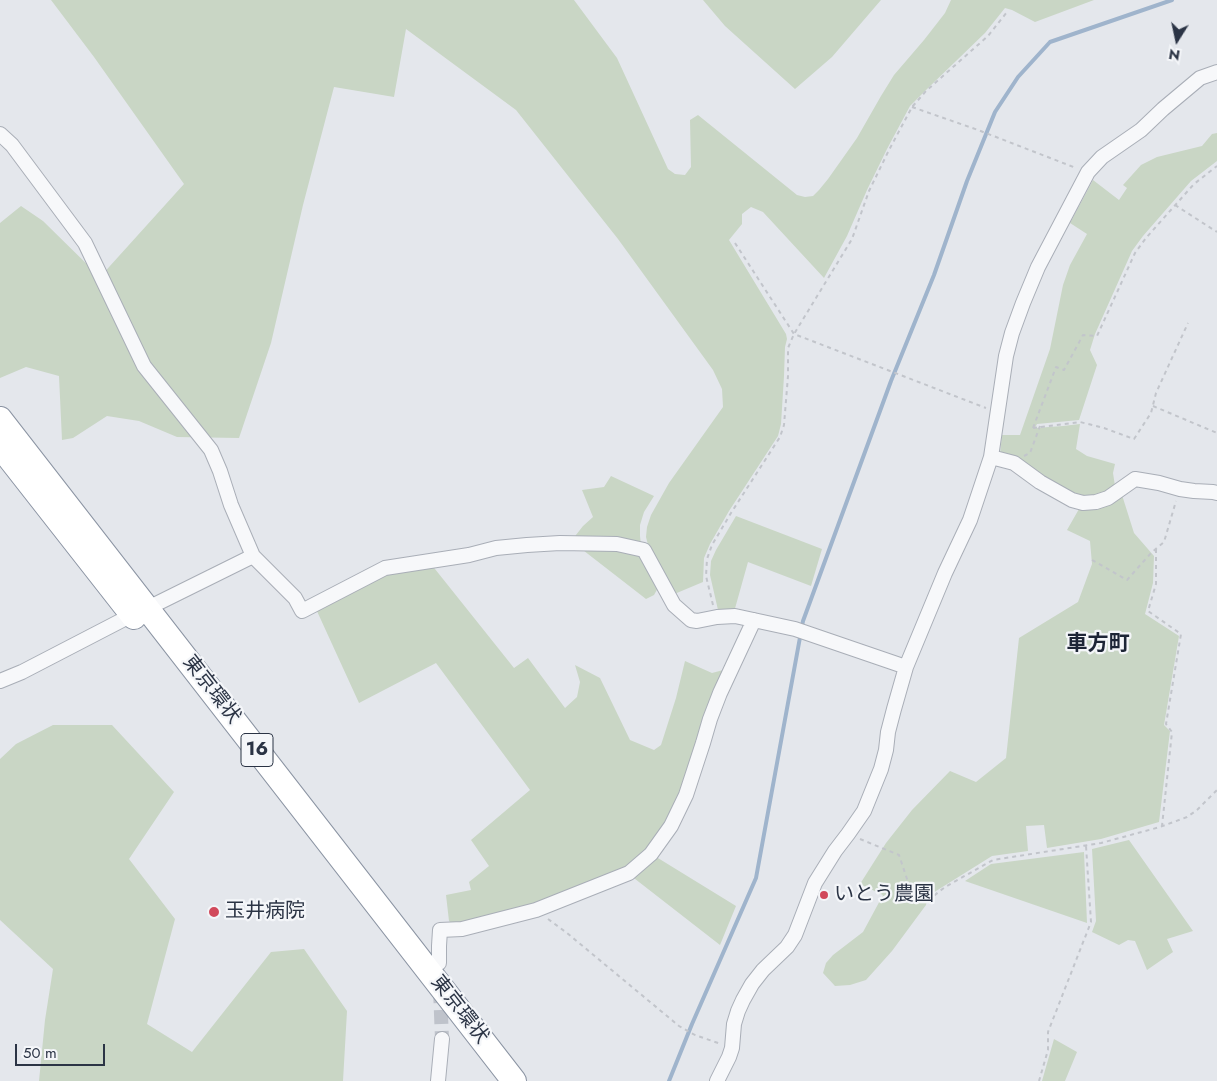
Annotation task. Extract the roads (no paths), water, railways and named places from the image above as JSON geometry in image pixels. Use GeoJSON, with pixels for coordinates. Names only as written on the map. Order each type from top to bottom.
{"type":"FeatureCollection","features":[{"type":"Feature","properties":{"kind":"highway","name":"東京環状"},"geometry":{"type":"LineString","coordinates":[[0,419],[140,611],[494,1081]]}},
{"type":"Feature","properties":{"kind":"highway","name":"東京環状"},"geometry":{"type":"LineString","coordinates":[[0,446],[140,611],[514,1081]]}},
{"type":"Feature","properties":{"kind":"street"},"geometry":{"type":"LineString","coordinates":[[717,1081],[732,1048],[734,1024],[742,1000],[763,970],[787,946],[794,935],[815,883],[864,811],[881,769],[888,732],[906,666],[941,582],[970,520],[990,457],[1006,356],[1012,333],[1038,267],[1088,172],[1102,157],[1141,130],[1200,78],[1217,72]]}},
{"type":"Feature","properties":{"kind":"street"},"geometry":{"type":"LineString","coordinates":[[0,134],[12,145],[85,243],[144,366],[211,450],[231,505],[254,556],[295,598],[302,611],[385,568],[469,556],[496,548],[560,543],[618,544],[644,550],[674,605],[691,620],[697,622],[717,617],[735,616],[754,620],[801,631],[906,666]]}},
{"type":"Feature","properties":{"kind":"street"},"geometry":{"type":"LineString","coordinates":[[990,457],[1014,463],[1040,482],[1072,500],[1083,503],[1096,502],[1108,498],[1136,479],[1180,489],[1217,493]]}},
{"type":"Feature","properties":{"kind":"street"},"geometry":{"type":"LineString","coordinates":[[0,681],[22,672],[140,611],[254,556]]}},
{"type":"Feature","properties":{"kind":"street"},"geometry":{"type":"LineString","coordinates":[[439,963],[438,946],[440,930],[462,929],[536,910],[629,873],[651,854],[671,826],[686,794],[720,693],[754,620]]}},
{"type":"Feature","properties":{"kind":"street"},"geometry":{"type":"LineString","coordinates":[[438,1081],[442,1039]]}},
{"type":"Feature","properties":{"kind":"waterway"},"geometry":{"type":"LineString","coordinates":[[669,1081],[756,878],[803,621],[891,381],[934,275],[967,181],[995,112],[1018,77],[1050,42],[1172,0]]}},
{"type":"Feature","properties":{"kind":"tunnel"},"geometry":{"type":"LineString","coordinates":[[440,989],[442,1039]]}},
{"type":"Feature","properties":{"kind":"place","name":"いとう農園"},"geometry":{"type":"Point","coordinates":[824,895]}},
{"type":"Feature","properties":{"kind":"place","name":"玉井病院"},"geometry":{"type":"Point","coordinates":[214,912]}},
{"type":"Feature","properties":{"kind":"district","name":"車方町"},"geometry":{"type":"Point","coordinates":[1098,645]}}]}
